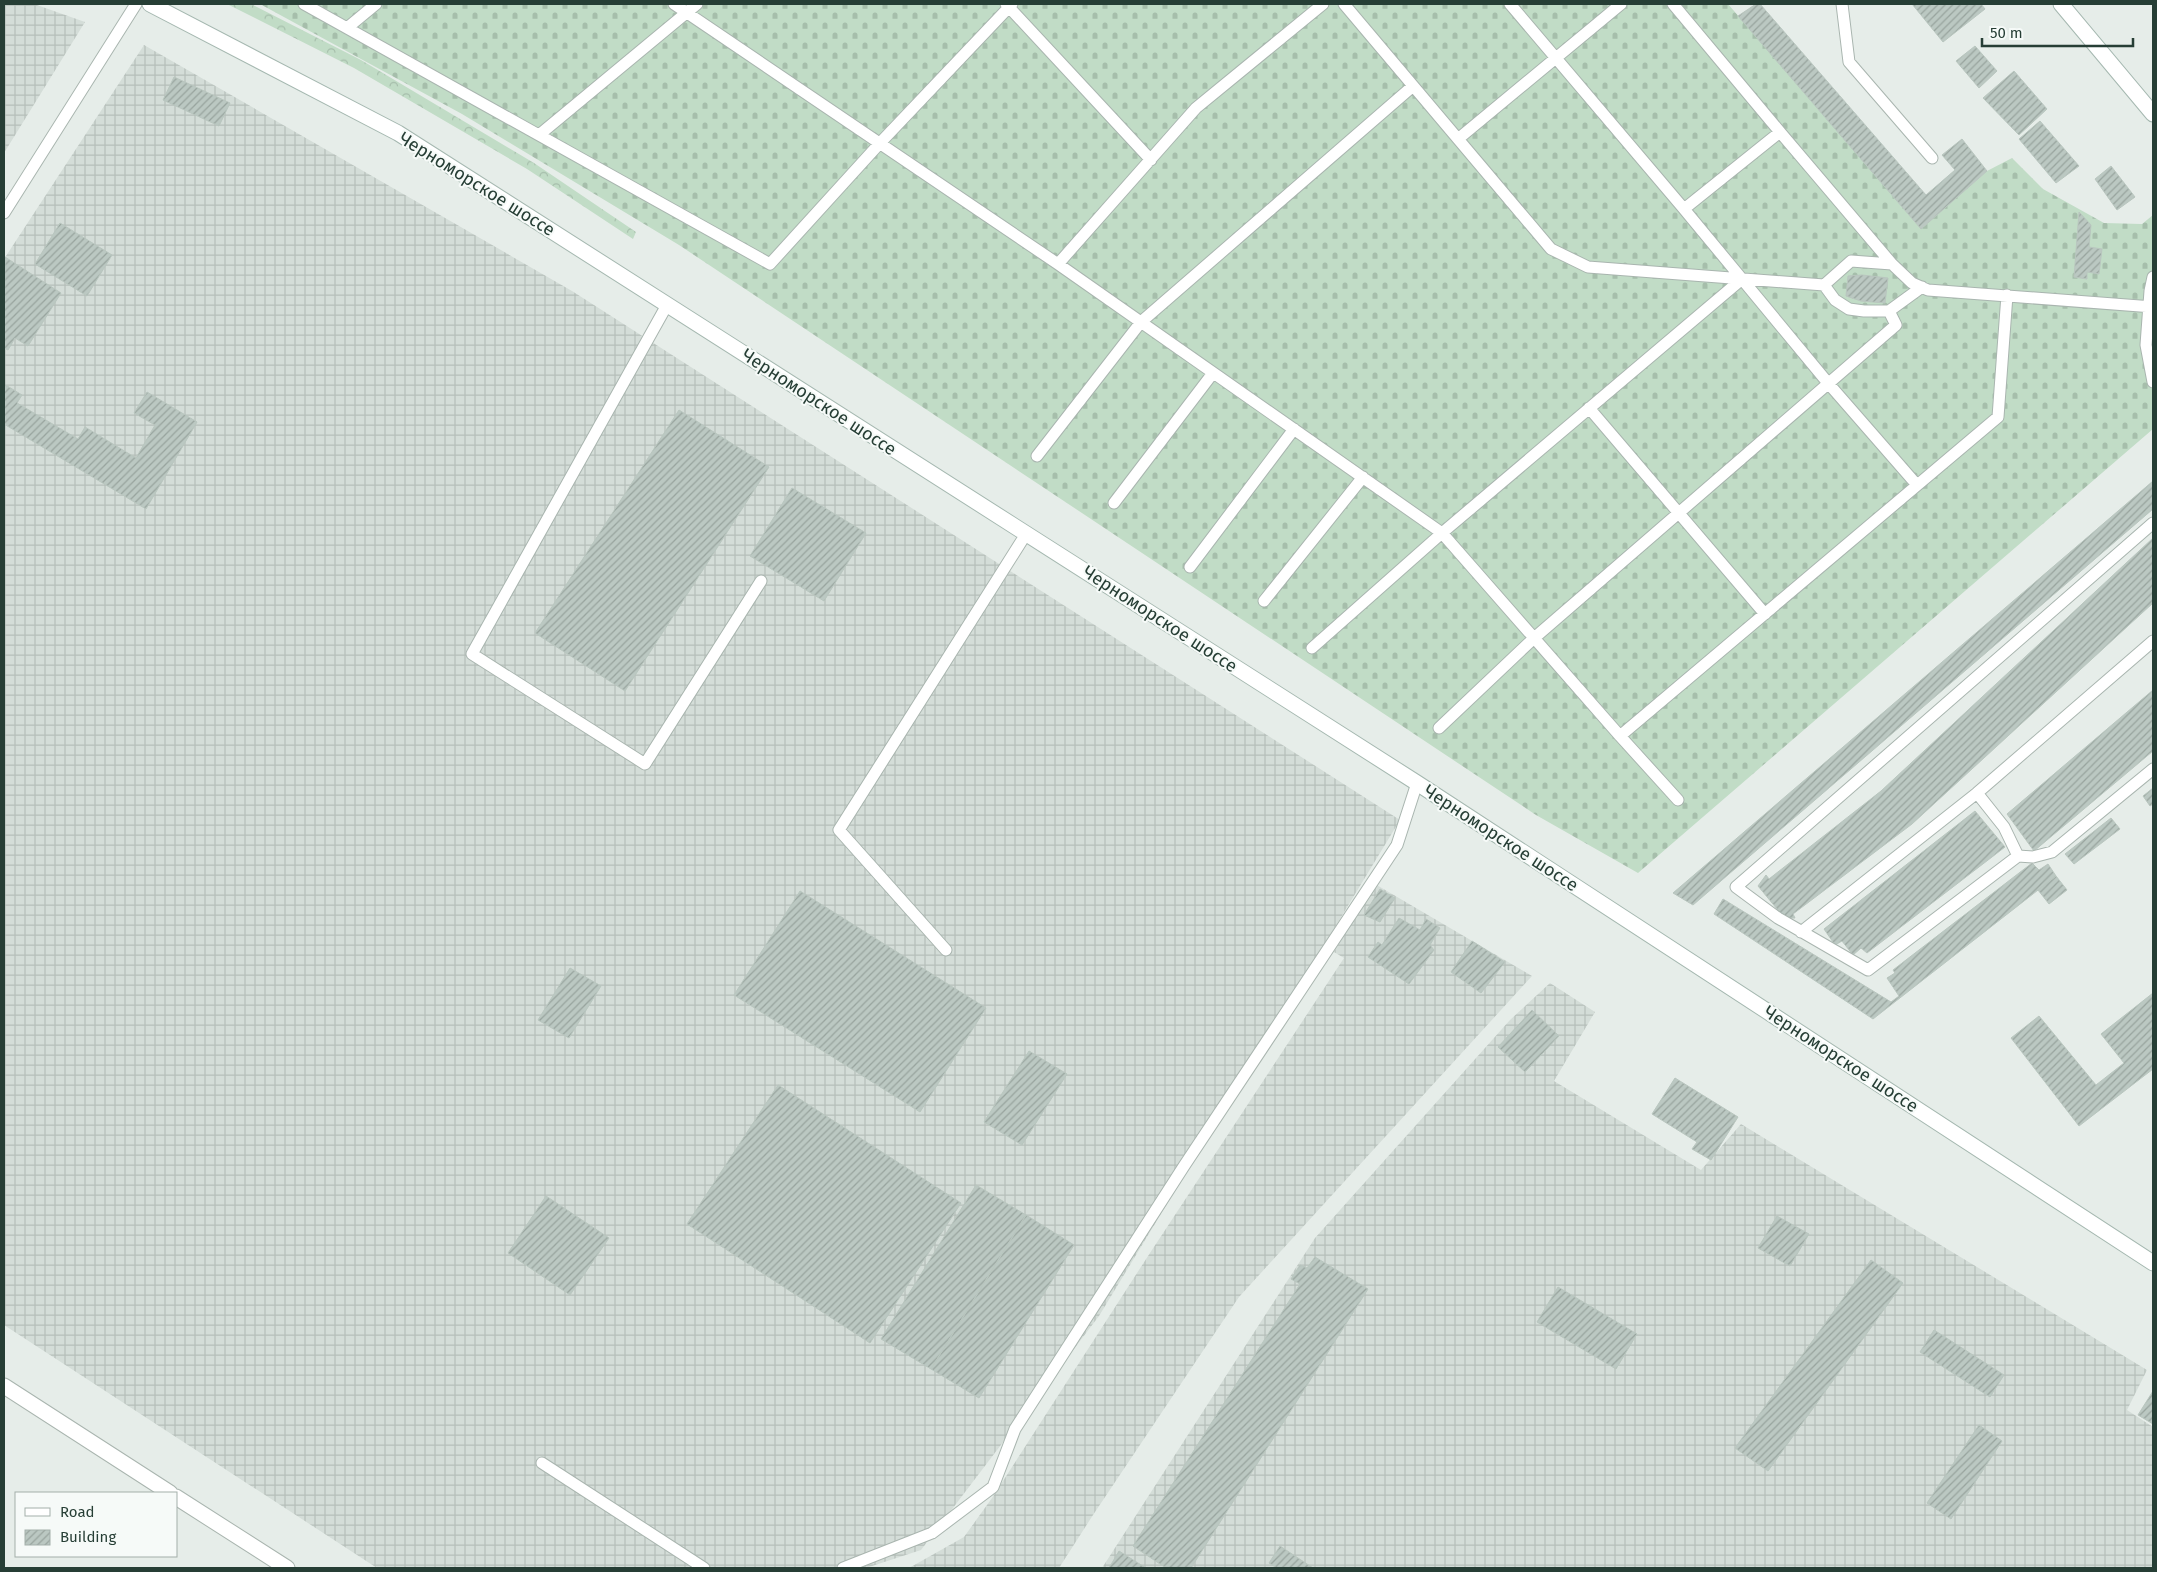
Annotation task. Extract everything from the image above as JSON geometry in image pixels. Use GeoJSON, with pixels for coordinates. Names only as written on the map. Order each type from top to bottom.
{"type":"FeatureCollection","features":[{"type":"Feature","properties":{"kind":"main road","name":"Черноморское шоссе"},"geometry":{"type":"LineString","coordinates":[[150,4],[398,133],[1417,783],[2153,1263]]}},
{"type":"Feature","properties":{"kind":"main road"},"geometry":{"type":"LineString","coordinates":[[2061,4],[2153,114]]}},
{"type":"Feature","properties":{"kind":"main road"},"geometry":{"type":"LineString","coordinates":[[4,1386],[168,1492]]}},
{"type":"Feature","properties":{"kind":"main road"},"geometry":{"type":"LineString","coordinates":[[178,1498],[287,1568]]}},
{"type":"Feature","properties":{"kind":"lane"},"geometry":{"type":"LineString","coordinates":[[4,213],[136,4]]}},
{"type":"Feature","properties":{"kind":"lane"},"geometry":{"type":"LineString","coordinates":[[304,4],[770,264],[1009,5],[1151,160]]}},
{"type":"Feature","properties":{"kind":"lane"},"geometry":{"type":"LineString","coordinates":[[347,28],[376,4]]}},
{"type":"Feature","properties":{"kind":"lane"},"geometry":{"type":"LineString","coordinates":[[674,4],[1058,264],[1442,533],[1533,639],[1678,800]]}},
{"type":"Feature","properties":{"kind":"lane"},"geometry":{"type":"LineString","coordinates":[[539,135],[698,4]]}},
{"type":"Feature","properties":{"kind":"lane"},"geometry":{"type":"LineString","coordinates":[[1058,264],[1196,108],[1323,4]]}},
{"type":"Feature","properties":{"kind":"lane"},"geometry":{"type":"LineString","coordinates":[[1344,4],[1551,249],[1581,264],[1588,267],[1824,285],[1851,261],[1892,264]]}},
{"type":"Feature","properties":{"kind":"lane"},"geometry":{"type":"LineString","coordinates":[[1510,4],[1684,209],[1828,383],[1917,485]]}},
{"type":"Feature","properties":{"kind":"lane"},"geometry":{"type":"LineString","coordinates":[[1458,139],[1621,4]]}},
{"type":"Feature","properties":{"kind":"lane"},"geometry":{"type":"LineString","coordinates":[[1673,4],[1892,264],[1912,282],[1928,290],[2151,307]]}},
{"type":"Feature","properties":{"kind":"lane"},"geometry":{"type":"LineString","coordinates":[[1842,4],[1849,62],[1932,158]]}},
{"type":"Feature","properties":{"kind":"lane"},"geometry":{"type":"LineString","coordinates":[[1037,456],[1141,322],[1413,86]]}},
{"type":"Feature","properties":{"kind":"lane"},"geometry":{"type":"LineString","coordinates":[[1684,209],[1780,132]]}},
{"type":"Feature","properties":{"kind":"lane"},"geometry":{"type":"LineString","coordinates":[[2153,277],[2146,345],[2153,382]]}},
{"type":"Feature","properties":{"kind":"lane"},"geometry":{"type":"LineString","coordinates":[[1312,648],[1442,533],[1742,279]]}},
{"type":"Feature","properties":{"kind":"lane"},"geometry":{"type":"LineString","coordinates":[[1824,285],[1835,300],[1850,309],[1889,311],[1922,287]]}},
{"type":"Feature","properties":{"kind":"lane"},"geometry":{"type":"LineString","coordinates":[[1620,736],[1998,417],[2007,295]]}},
{"type":"Feature","properties":{"kind":"lane"},"geometry":{"type":"LineString","coordinates":[[667,305],[472,654],[644,764],[762,581]]}},
{"type":"Feature","properties":{"kind":"lane"},"geometry":{"type":"LineString","coordinates":[[1439,728],[1533,639],[1896,325],[1889,311]]}},
{"type":"Feature","properties":{"kind":"lane"},"geometry":{"type":"LineString","coordinates":[[1114,502],[1213,373]]}},
{"type":"Feature","properties":{"kind":"lane"},"geometry":{"type":"LineString","coordinates":[[1590,408],[1765,614]]}},
{"type":"Feature","properties":{"kind":"lane"},"geometry":{"type":"LineString","coordinates":[[1190,567],[1294,429]]}},
{"type":"Feature","properties":{"kind":"lane"},"geometry":{"type":"LineString","coordinates":[[1264,600],[1363,477]]}},
{"type":"Feature","properties":{"kind":"lane"},"geometry":{"type":"LineString","coordinates":[[2153,524],[1736,887],[1778,918],[1868,970],[2018,856],[2034,857],[2052,852],[2153,769]]}},
{"type":"Feature","properties":{"kind":"lane"},"geometry":{"type":"LineString","coordinates":[[946,950],[839,830],[1026,534]]}},
{"type":"Feature","properties":{"kind":"lane"},"geometry":{"type":"LineString","coordinates":[[1801,932],[1977,793],[2153,641]]}},
{"type":"Feature","properties":{"kind":"lane"},"geometry":{"type":"LineString","coordinates":[[843,1568],[932,1533],[993,1487],[1015,1429],[1184,1166],[1397,845],[1417,783]]}},
{"type":"Feature","properties":{"kind":"lane"},"geometry":{"type":"LineString","coordinates":[[1977,793],[2004,828],[2018,856]]}},
{"type":"Feature","properties":{"kind":"lane"},"geometry":{"type":"LineString","coordinates":[[542,1463],[704,1568]]}},
{"type":"Feature","properties":{"kind":"shaded area"},"geometry":{"type":"Polygon","coordinates":[[[4,4],[34,4],[85,22],[4,153],[4,4]]]}},
{"type":"Feature","properties":{"kind":"shaded area"},"geometry":{"type":"Polygon","coordinates":[[[144,45],[572,291],[1400,820],[1099,1316],[921,1550],[866,1568],[377,1568],[4,1325],[4,259],[144,45]]]}},
{"type":"Feature","properties":{"kind":"shaded area"},"geometry":{"type":"Polygon","coordinates":[[[1375,884],[1532,976],[1239,1297],[1059,1568],[909,1568],[964,1537],[992,1498],[1344,958],[1334,952],[1375,884]]]}},
{"type":"Feature","properties":{"kind":"shaded area"},"geometry":{"type":"Polygon","coordinates":[[[1550,983],[1595,1012],[1554,1081],[1701,1170],[1741,1124],[2147,1370],[2127,1410],[2153,1427],[2153,1568],[1102,1568],[1315,1238],[1510,1020],[1550,983]]]}},
{"type":"Feature","properties":{"kind":"green space"},"geometry":{"type":"Polygon","coordinates":[[[227,4],[251,4],[361,60],[534,163],[636,232],[633,239],[527,169],[354,68],[227,4]]]}},
{"type":"Feature","properties":{"kind":"green space"},"geometry":{"type":"Polygon","coordinates":[[[260,4],[1728,4],[1921,229],[1987,171],[2012,158],[2043,189],[2104,223],[2142,224],[2153,215],[2153,277],[2146,345],[2153,382],[2153,429],[1638,873],[1536,815],[679,245],[462,114],[260,4]]]}},
{"type":"Feature","properties":{"kind":"building"},"geometry":{"type":"Polygon","coordinates":[[[1756,4],[1760,4],[1926,195],[1955,170],[1942,155],[1962,139],[1987,171],[1921,229],[1738,16],[1756,4]]]}},
{"type":"Feature","properties":{"kind":"building"},"geometry":{"type":"Polygon","coordinates":[[[1912,4],[1981,4],[1985,9],[1943,42],[1912,4]]]}},
{"type":"Feature","properties":{"kind":"building"},"geometry":{"type":"Polygon","coordinates":[[[1975,46],[1997,71],[1979,88],[1956,61],[1975,46]]]}},
{"type":"Feature","properties":{"kind":"building"},"geometry":{"type":"Polygon","coordinates":[[[2014,71],[2047,109],[2019,135],[1983,98],[2014,71]]]}},
{"type":"Feature","properties":{"kind":"building"},"geometry":{"type":"Polygon","coordinates":[[[174,77],[230,103],[219,126],[163,100],[174,77]]]}},
{"type":"Feature","properties":{"kind":"building"},"geometry":{"type":"Polygon","coordinates":[[[2040,121],[2079,166],[2056,183],[2019,139],[2040,121]]]}},
{"type":"Feature","properties":{"kind":"building"},"geometry":{"type":"Polygon","coordinates":[[[2111,166],[2135,197],[2117,210],[2095,179],[2111,166]]]}},
{"type":"Feature","properties":{"kind":"building"},"geometry":{"type":"Polygon","coordinates":[[[2079,212],[2091,225],[2089,247],[2102,249],[2099,274],[2087,272],[2087,279],[2074,277],[2079,212]]]}},
{"type":"Feature","properties":{"kind":"building"},"geometry":{"type":"Polygon","coordinates":[[[60,223],[112,255],[87,296],[35,264],[60,223]]]}},
{"type":"Feature","properties":{"kind":"building"},"geometry":{"type":"Polygon","coordinates":[[[5,257],[61,293],[28,346],[15,338],[8,350],[4,348],[5,257]]]}},
{"type":"Feature","properties":{"kind":"building"},"geometry":{"type":"Polygon","coordinates":[[[1862,275],[1888,278],[1885,303],[1861,301],[1846,296],[1848,276],[1862,275]]]}},
{"type":"Feature","properties":{"kind":"building"},"geometry":{"type":"Polygon","coordinates":[[[4,384],[22,395],[17,403],[78,439],[85,427],[136,458],[155,425],[134,413],[147,392],[197,422],[146,509],[4,424],[4,384]]]}},
{"type":"Feature","properties":{"kind":"building"},"geometry":{"type":"Polygon","coordinates":[[[679,410],[769,467],[625,691],[535,633],[679,410]]]}},
{"type":"Feature","properties":{"kind":"building"},"geometry":{"type":"Polygon","coordinates":[[[2153,481],[2153,509],[1693,905],[1673,893],[2153,481]]]}},
{"type":"Feature","properties":{"kind":"building"},"geometry":{"type":"Polygon","coordinates":[[[792,488],[866,533],[824,601],[750,556],[792,488]]]}},
{"type":"Feature","properties":{"kind":"building"},"geometry":{"type":"Polygon","coordinates":[[[2153,538],[2153,603],[1912,824],[1793,914],[1795,918],[1788,918],[1782,915],[1758,886],[1766,875],[1769,879],[1881,791],[2153,538]]]}},
{"type":"Feature","properties":{"kind":"building"},"geometry":{"type":"Polygon","coordinates":[[[2153,690],[2153,751],[2034,851],[2007,814],[2153,690]]]}},
{"type":"Feature","properties":{"kind":"building"},"geometry":{"type":"Polygon","coordinates":[[[2153,788],[2153,804],[2150,806],[2143,796],[2153,788]]]}},
{"type":"Feature","properties":{"kind":"building"},"geometry":{"type":"Polygon","coordinates":[[[1975,811],[2005,847],[1867,953],[1861,948],[1853,955],[1842,941],[1835,945],[1824,929],[1975,811]]]}},
{"type":"Feature","properties":{"kind":"building"},"geometry":{"type":"Polygon","coordinates":[[[2111,818],[2120,829],[2074,864],[2065,854],[2111,818]]]}},
{"type":"Feature","properties":{"kind":"building"},"geometry":{"type":"Polygon","coordinates":[[[2032,863],[2039,870],[2048,864],[2056,876],[1873,1019],[1714,914],[1723,899],[1891,1002],[1899,996],[1887,978],[1895,973],[1893,970],[2032,863]]]}},
{"type":"Feature","properties":{"kind":"building"},"geometry":{"type":"Polygon","coordinates":[[[2056,876],[2067,890],[2049,904],[2038,890],[2056,876]]]}},
{"type":"Feature","properties":{"kind":"building"},"geometry":{"type":"Polygon","coordinates":[[[1380,889],[1395,898],[1380,922],[1364,915],[1380,889]]]}},
{"type":"Feature","properties":{"kind":"building"},"geometry":{"type":"Polygon","coordinates":[[[800,891],[986,1008],[920,1112],[734,995],[800,891]]]}},
{"type":"Feature","properties":{"kind":"building"},"geometry":{"type":"Polygon","coordinates":[[[1399,918],[1420,930],[1426,919],[1440,928],[1430,945],[1434,950],[1409,984],[1368,957],[1378,942],[1382,945],[1399,918]]]}},
{"type":"Feature","properties":{"kind":"building"},"geometry":{"type":"Polygon","coordinates":[[[1472,941],[1505,962],[1481,993],[1451,972],[1472,941]]]}},
{"type":"Feature","properties":{"kind":"building"},"geometry":{"type":"Polygon","coordinates":[[[570,968],[601,986],[569,1038],[538,1020],[570,968]]]}},
{"type":"Feature","properties":{"kind":"building"},"geometry":{"type":"Polygon","coordinates":[[[2153,993],[2153,1069],[2079,1126],[2011,1038],[2039,1016],[2096,1085],[2124,1063],[2101,1034],[2153,993]]]}},
{"type":"Feature","properties":{"kind":"building"},"geometry":{"type":"Polygon","coordinates":[[[1532,1010],[1559,1036],[1525,1072],[1498,1047],[1532,1010]]]}},
{"type":"Feature","properties":{"kind":"building"},"geometry":{"type":"Polygon","coordinates":[[[1029,1051],[1067,1074],[1022,1145],[984,1122],[1029,1051]]]}},
{"type":"Feature","properties":{"kind":"building"},"geometry":{"type":"Polygon","coordinates":[[[1675,1078],[1738,1117],[1711,1160],[1692,1149],[1697,1142],[1652,1114],[1675,1078]]]}},
{"type":"Feature","properties":{"kind":"building"},"geometry":{"type":"Polygon","coordinates":[[[778,1085],[961,1203],[870,1343],[687,1224],[778,1085]]]}},
{"type":"Feature","properties":{"kind":"building"},"geometry":{"type":"Polygon","coordinates":[[[976,1185],[1026,1215],[931,1369],[881,1339],[976,1185]]]}},
{"type":"Feature","properties":{"kind":"building"},"geometry":{"type":"Polygon","coordinates":[[[546,1196],[609,1238],[570,1295],[508,1253],[546,1196]]]}},
{"type":"Feature","properties":{"kind":"building"},"geometry":{"type":"Polygon","coordinates":[[[1026,1215],[1074,1245],[979,1398],[931,1369],[1026,1215]]]}},
{"type":"Feature","properties":{"kind":"building"},"geometry":{"type":"Polygon","coordinates":[[[1777,1216],[1809,1234],[1790,1266],[1758,1248],[1777,1216]]]}},
{"type":"Feature","properties":{"kind":"building"},"geometry":{"type":"Polygon","coordinates":[[[1315,1257],[1368,1289],[1191,1568],[1166,1568],[1133,1546],[1300,1284],[1291,1279],[1300,1265],[1307,1268],[1315,1257]]]}},
{"type":"Feature","properties":{"kind":"building"},"geometry":{"type":"Polygon","coordinates":[[[1871,1260],[1903,1283],[1768,1471],[1735,1448],[1871,1260]]]}},
{"type":"Feature","properties":{"kind":"building"},"geometry":{"type":"Polygon","coordinates":[[[1558,1287],[1637,1334],[1616,1369],[1537,1322],[1558,1287]]]}},
{"type":"Feature","properties":{"kind":"building"},"geometry":{"type":"Polygon","coordinates":[[[1934,1330],[2004,1375],[1990,1397],[1920,1352],[1934,1330]]]}},
{"type":"Feature","properties":{"kind":"building"},"geometry":{"type":"Polygon","coordinates":[[[2153,1391],[2153,1424],[2138,1415],[2153,1391]]]}},
{"type":"Feature","properties":{"kind":"building"},"geometry":{"type":"Polygon","coordinates":[[[1979,1425],[2002,1441],[1951,1519],[1927,1503],[1979,1425]]]}},
{"type":"Feature","properties":{"kind":"building"},"geometry":{"type":"Polygon","coordinates":[[[1280,1546],[1313,1568],[1277,1568],[1269,1563],[1280,1546]]]}},
{"type":"Feature","properties":{"kind":"building"},"geometry":{"type":"Polygon","coordinates":[[[1119,1551],[1146,1568],[1109,1568],[1119,1551]]]}}]}
